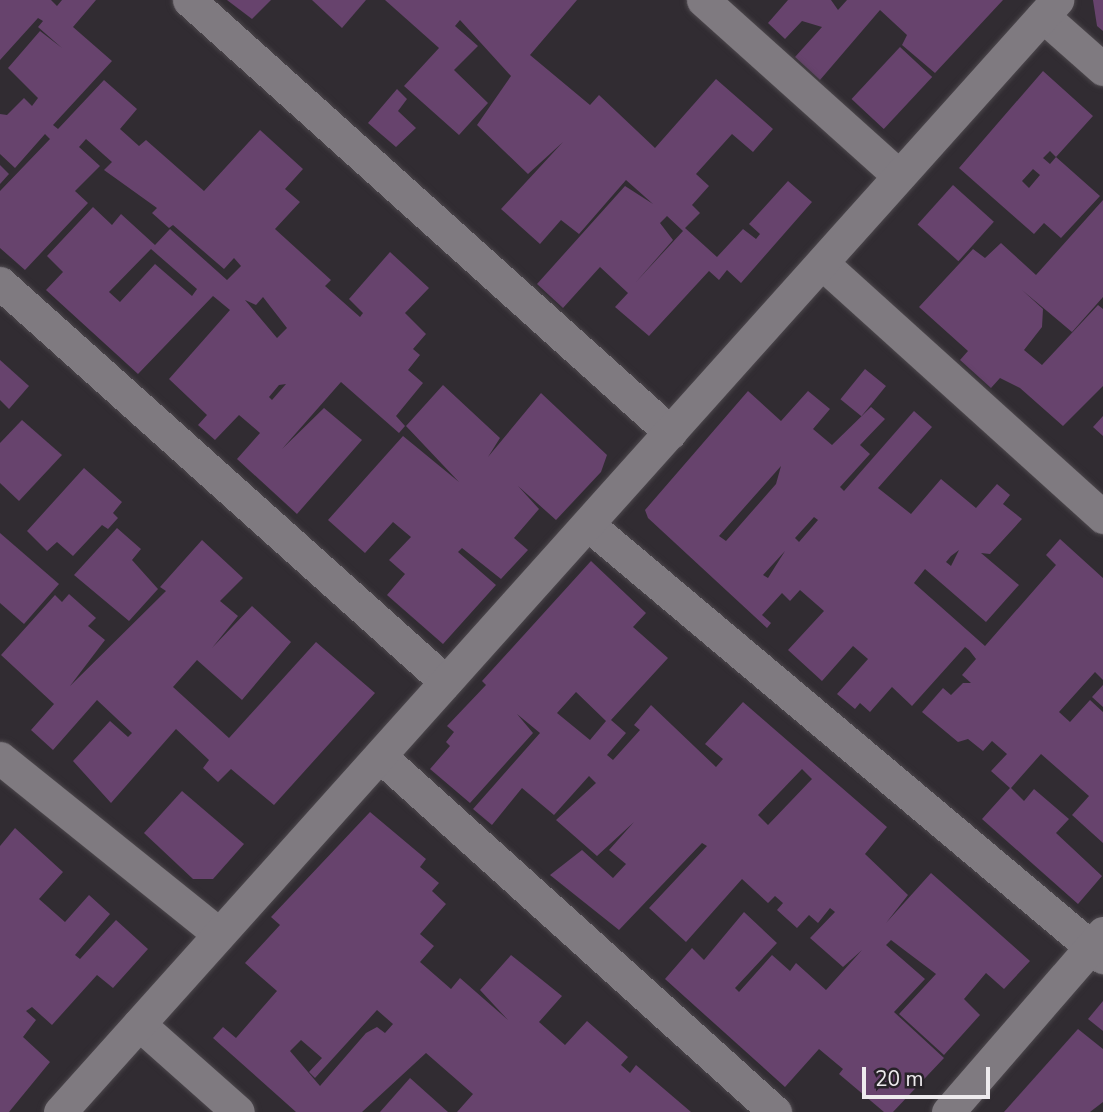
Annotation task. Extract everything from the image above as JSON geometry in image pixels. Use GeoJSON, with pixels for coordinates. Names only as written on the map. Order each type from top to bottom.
{"type":"FeatureCollection","features":[{"type":"Feature","properties":{"kind":"street"},"geometry":{"type":"LineString","coordinates":[[189,0],[670,432]]}},
{"type":"Feature","properties":{"kind":"street"},"geometry":{"type":"LineString","coordinates":[[703,0],[900,176]]}},
{"type":"Feature","properties":{"kind":"street"},"geometry":{"type":"LineString","coordinates":[[60,1112],[446,682],[591,527],[670,432],[1050,8],[1103,69]]}},
{"type":"Feature","properties":{"kind":"street"},"geometry":{"type":"LineString","coordinates":[[822,263],[1103,517]]}},
{"type":"Feature","properties":{"kind":"street"},"geometry":{"type":"LineString","coordinates":[[0,283],[446,682]]}},
{"type":"Feature","properties":{"kind":"street"},"geometry":{"type":"LineString","coordinates":[[591,527],[1099,946],[948,1112]]}},
{"type":"Feature","properties":{"kind":"street"},"geometry":{"type":"LineString","coordinates":[[380,756],[775,1112]]}},
{"type":"Feature","properties":{"kind":"street"},"geometry":{"type":"LineString","coordinates":[[0,758],[219,934]]}},
{"type":"Feature","properties":{"kind":"street"},"geometry":{"type":"LineString","coordinates":[[139,1024],[238,1112]]}},
{"type":"Feature","properties":{"kind":"building"},"geometry":{"type":"Polygon","coordinates":[[[0,0],[51,0],[57,6],[62,0],[96,0],[73,27],[112,61],[53,125],[58,129],[104,80],[137,109],[120,129],[139,146],[146,140],[204,191],[260,130],[303,169],[285,189],[300,202],[275,229],[331,280],[325,286],[360,317],[363,313],[349,299],[390,252],[429,288],[405,313],[426,334],[413,349],[420,355],[408,370],[423,383],[396,416],[405,426],[399,433],[341,382],[282,449],[324,408],[362,440],[297,514],[237,459],[260,433],[239,415],[215,440],[198,425],[207,415],[169,379],[230,310],[213,296],[138,374],[46,290],[63,272],[47,256],[93,207],[112,225],[121,214],[155,245],[170,229],[227,280],[241,266],[234,258],[224,269],[173,225],[169,228],[152,213],[157,208],[104,170],[112,162],[86,139],[79,147],[100,166],[75,191],[88,203],[25,270],[0,248],[0,191],[50,139],[45,134],[15,168],[0,154],[0,114],[7,115],[24,98],[32,106],[38,98],[8,68],[40,31],[62,48],[38,27],[43,21],[38,18],[0,60],[0,0]],[[151,249],[109,292],[120,302],[155,264],[192,296],[197,289],[151,249]],[[263,297],[256,305],[245,300],[277,338],[287,328],[263,297]],[[286,384],[279,385],[269,397],[272,400],[286,384]]]}},
{"type":"Feature","properties":{"kind":"building"},"geometry":{"type":"Polygon","coordinates":[[[227,0],[271,0],[252,19],[227,0]]]}},
{"type":"Feature","properties":{"kind":"building"},"geometry":{"type":"Polygon","coordinates":[[[312,0],[366,0],[342,28],[312,0]]]}},
{"type":"Feature","properties":{"kind":"building"},"geometry":{"type":"Polygon","coordinates":[[[385,0],[577,0],[530,55],[590,105],[599,95],[655,148],[716,79],[773,129],[753,152],[732,134],[696,174],[709,186],[692,205],[700,213],[685,228],[717,257],[743,229],[756,239],[760,234],[749,224],[788,181],[812,202],[741,283],[727,270],[719,280],[709,271],[649,336],[615,307],[628,293],[600,267],[563,308],[537,284],[625,186],[653,204],[626,180],[579,234],[561,220],[540,244],[501,209],[563,142],[528,174],[477,125],[511,76],[460,20],[455,26],[478,46],[454,70],[488,103],[459,135],[404,86],[439,48],[385,0]],[[667,216],[660,223],[673,240],[636,282],[683,231],[667,216]]]}},
{"type":"Feature","properties":{"kind":"building"},"geometry":{"type":"Polygon","coordinates":[[[788,0],[831,0],[838,10],[847,0],[1003,0],[935,73],[902,45],[907,35],[880,10],[820,80],[795,57],[822,27],[802,21],[785,39],[768,23],[788,0]]]}},
{"type":"Feature","properties":{"kind":"building"},"geometry":{"type":"Polygon","coordinates":[[[1093,0],[1103,0],[1103,31],[1097,26],[1093,0]]]}},
{"type":"Feature","properties":{"kind":"building"},"geometry":{"type":"Polygon","coordinates":[[[900,47],[932,77],[884,129],[852,99],[900,47]]]}},
{"type":"Feature","properties":{"kind":"building"},"geometry":{"type":"Polygon","coordinates":[[[1043,71],[1093,116],[1056,157],[1100,196],[1061,238],[1044,223],[1034,234],[959,168],[1043,71]],[[1050,151],[1043,158],[1050,164],[1056,157],[1050,151]],[[1033,169],[1022,181],[1029,188],[1040,175],[1033,169]]]}},
{"type":"Feature","properties":{"kind":"building"},"geometry":{"type":"Polygon","coordinates":[[[397,89],[407,99],[398,111],[416,128],[396,147],[368,123],[397,89]]]}},
{"type":"Feature","properties":{"kind":"building"},"geometry":{"type":"Polygon","coordinates":[[[0,165],[9,174],[0,184],[0,165]]]}},
{"type":"Feature","properties":{"kind":"building"},"geometry":{"type":"Polygon","coordinates":[[[953,185],[994,222],[958,261],[918,224],[953,185]]]}},
{"type":"Feature","properties":{"kind":"building"},"geometry":{"type":"Polygon","coordinates":[[[1103,200],[1103,297],[1072,332],[1022,290],[1043,309],[1042,327],[1024,350],[1042,365],[1098,305],[1103,309],[1103,386],[1063,426],[1020,388],[1000,378],[991,388],[960,360],[968,351],[919,307],[973,249],[985,258],[1001,243],[1036,275],[1103,200]]]}},
{"type":"Feature","properties":{"kind":"building"},"geometry":{"type":"Polygon","coordinates":[[[0,360],[29,386],[9,409],[0,400],[0,360]]]}},
{"type":"Feature","properties":{"kind":"building"},"geometry":{"type":"Polygon","coordinates":[[[865,369],[886,386],[861,416],[840,399],[865,369]]]}},
{"type":"Feature","properties":{"kind":"building"},"geometry":{"type":"Polygon","coordinates":[[[443,385],[500,438],[488,457],[541,393],[607,455],[601,472],[556,520],[518,486],[539,509],[514,538],[528,550],[501,579],[462,548],[458,552],[496,585],[443,644],[387,595],[405,574],[389,560],[411,537],[393,522],[365,553],[328,520],[403,436],[459,482],[406,426],[443,385]]]}},
{"type":"Feature","properties":{"kind":"building"},"geometry":{"type":"Polygon","coordinates":[[[748,391],[781,421],[808,391],[830,409],[813,429],[832,445],[871,407],[885,419],[860,445],[870,454],[840,487],[844,491],[914,411],[932,427],[878,488],[911,514],[941,479],[976,508],[997,484],[1010,495],[1003,504],[1022,519],[990,554],[981,553],[1019,585],[986,622],[925,569],[914,583],[985,646],[1056,565],[1046,555],[1060,539],[1103,578],[1103,680],[1095,672],[1059,712],[1070,722],[1090,700],[1103,712],[1103,843],[1072,815],[1089,796],[1041,754],[1011,788],[1024,801],[1034,789],[1069,819],[1056,833],[1102,876],[1078,904],[982,819],[1010,788],[991,771],[1007,754],[992,741],[983,751],[968,739],[958,742],[922,712],[943,688],[951,695],[963,683],[971,683],[962,675],[976,659],[969,650],[965,647],[912,706],[892,687],[870,712],[860,703],[855,709],[837,694],[868,659],[853,646],[822,681],[788,650],[824,611],[800,590],[790,601],[782,593],[762,615],[771,623],[767,628],[648,518],[645,510],[748,391]],[[781,466],[719,536],[726,541],[776,484],[781,466]],[[814,517],[795,538],[799,542],[818,520],[814,517]],[[959,550],[946,562],[951,566],[959,550]],[[785,551],[763,575],[768,578],[785,551]]]}},
{"type":"Feature","properties":{"kind":"building"},"geometry":{"type":"Polygon","coordinates":[[[1103,416],[1103,436],[1093,427],[1103,416]]]}},
{"type":"Feature","properties":{"kind":"building"},"geometry":{"type":"Polygon","coordinates":[[[22,420],[62,455],[19,501],[0,483],[0,443],[22,420]]]}},
{"type":"Feature","properties":{"kind":"building"},"geometry":{"type":"Polygon","coordinates":[[[84,468],[122,502],[113,513],[118,518],[108,529],[102,525],[73,556],[57,542],[47,551],[27,531],[84,468]]]}},
{"type":"Feature","properties":{"kind":"building"},"geometry":{"type":"Polygon","coordinates":[[[117,528],[141,549],[132,560],[158,589],[129,621],[74,575],[117,528]]]}},
{"type":"Feature","properties":{"kind":"building"},"geometry":{"type":"Polygon","coordinates":[[[0,533],[59,584],[24,624],[0,603],[0,533]]]}},
{"type":"Feature","properties":{"kind":"building"},"geometry":{"type":"Polygon","coordinates":[[[202,540],[243,578],[220,601],[238,616],[212,648],[252,606],[291,642],[242,700],[197,660],[173,687],[229,738],[316,642],[375,693],[274,805],[231,769],[218,782],[203,768],[209,760],[176,729],[111,803],[73,761],[110,721],[128,737],[132,733],[97,700],[53,750],[31,730],[54,704],[1,655],[55,595],[62,602],[69,594],[96,618],[88,626],[105,640],[70,686],[166,591],[160,587],[202,540]]]}},
{"type":"Feature","properties":{"kind":"building"},"geometry":{"type":"Polygon","coordinates":[[[591,561],[646,613],[633,627],[668,658],[611,720],[626,733],[607,755],[613,760],[640,730],[634,725],[651,705],[716,767],[723,759],[705,744],[743,702],[887,827],[865,854],[908,895],[886,923],[931,873],[1030,961],[1004,989],[986,973],[964,999],[980,1015],[944,1055],[899,1014],[936,974],[891,940],[886,945],[925,979],[894,1012],[944,1058],[893,1112],[884,1112],[839,1074],[843,1069],[819,1049],[785,1087],[665,979],[692,948],[704,960],[744,912],[777,943],[735,988],[739,992],[772,955],[790,971],[796,963],[826,990],[862,950],[843,967],[810,938],[835,912],[830,908],[818,923],[809,915],[797,928],[777,910],[783,903],[775,896],[768,903],[742,879],[686,942],[649,908],[707,846],[702,843],[619,930],[550,875],[582,850],[613,878],[626,864],[609,850],[634,822],[597,856],[556,820],[596,783],[589,776],[554,815],[522,788],[492,825],[473,809],[540,733],[517,714],[533,733],[470,803],[430,769],[450,746],[446,742],[454,732],[447,726],[486,685],[482,681],[591,561]],[[576,692],[557,713],[590,740],[606,721],[576,692]],[[802,769],[758,815],[768,825],[812,779],[802,769]]]}},
{"type":"Feature","properties":{"kind":"building"},"geometry":{"type":"Polygon","coordinates":[[[1103,685],[1103,707],[1092,697],[1103,685]]]}},
{"type":"Feature","properties":{"kind":"building"},"geometry":{"type":"Polygon","coordinates":[[[182,791],[244,844],[213,879],[193,879],[144,833],[182,791]]]}},
{"type":"Feature","properties":{"kind":"building"},"geometry":{"type":"Polygon","coordinates":[[[370,812],[426,859],[420,867],[439,883],[432,891],[446,904],[420,934],[434,946],[420,962],[451,989],[460,978],[508,1020],[480,990],[511,955],[562,996],[539,1022],[565,1045],[587,1021],[628,1057],[621,1065],[630,1073],[636,1065],[691,1112],[457,1112],[473,1094],[426,1053],[362,1112],[296,1112],[213,1038],[223,1027],[236,1038],[277,991],[245,963],[280,925],[271,917],[370,812]],[[377,1010],[315,1078],[309,1072],[322,1058],[301,1040],[290,1051],[320,1086],[366,1033],[377,1027],[385,1033],[393,1024],[377,1010]]]}},
{"type":"Feature","properties":{"kind":"building"},"geometry":{"type":"Polygon","coordinates":[[[15,828],[63,872],[39,899],[65,922],[89,895],[110,914],[75,955],[80,959],[116,920],[148,949],[113,988],[97,975],[52,1025],[32,1007],[26,1011],[36,1020],[23,1037],[50,1062],[9,1112],[0,1112],[0,846],[15,828]]]}},
{"type":"Feature","properties":{"kind":"building"},"geometry":{"type":"Polygon","coordinates":[[[1103,1001],[1103,1031],[1088,1019],[1103,1001]]]}},
{"type":"Feature","properties":{"kind":"building"},"geometry":{"type":"Polygon","coordinates":[[[1078,1029],[1103,1049],[1103,1102],[1090,1112],[1004,1112],[1078,1029]]]}},
{"type":"Feature","properties":{"kind":"building"},"geometry":{"type":"Polygon","coordinates":[[[410,1078],[448,1112],[380,1112],[410,1078]]]}}]}
